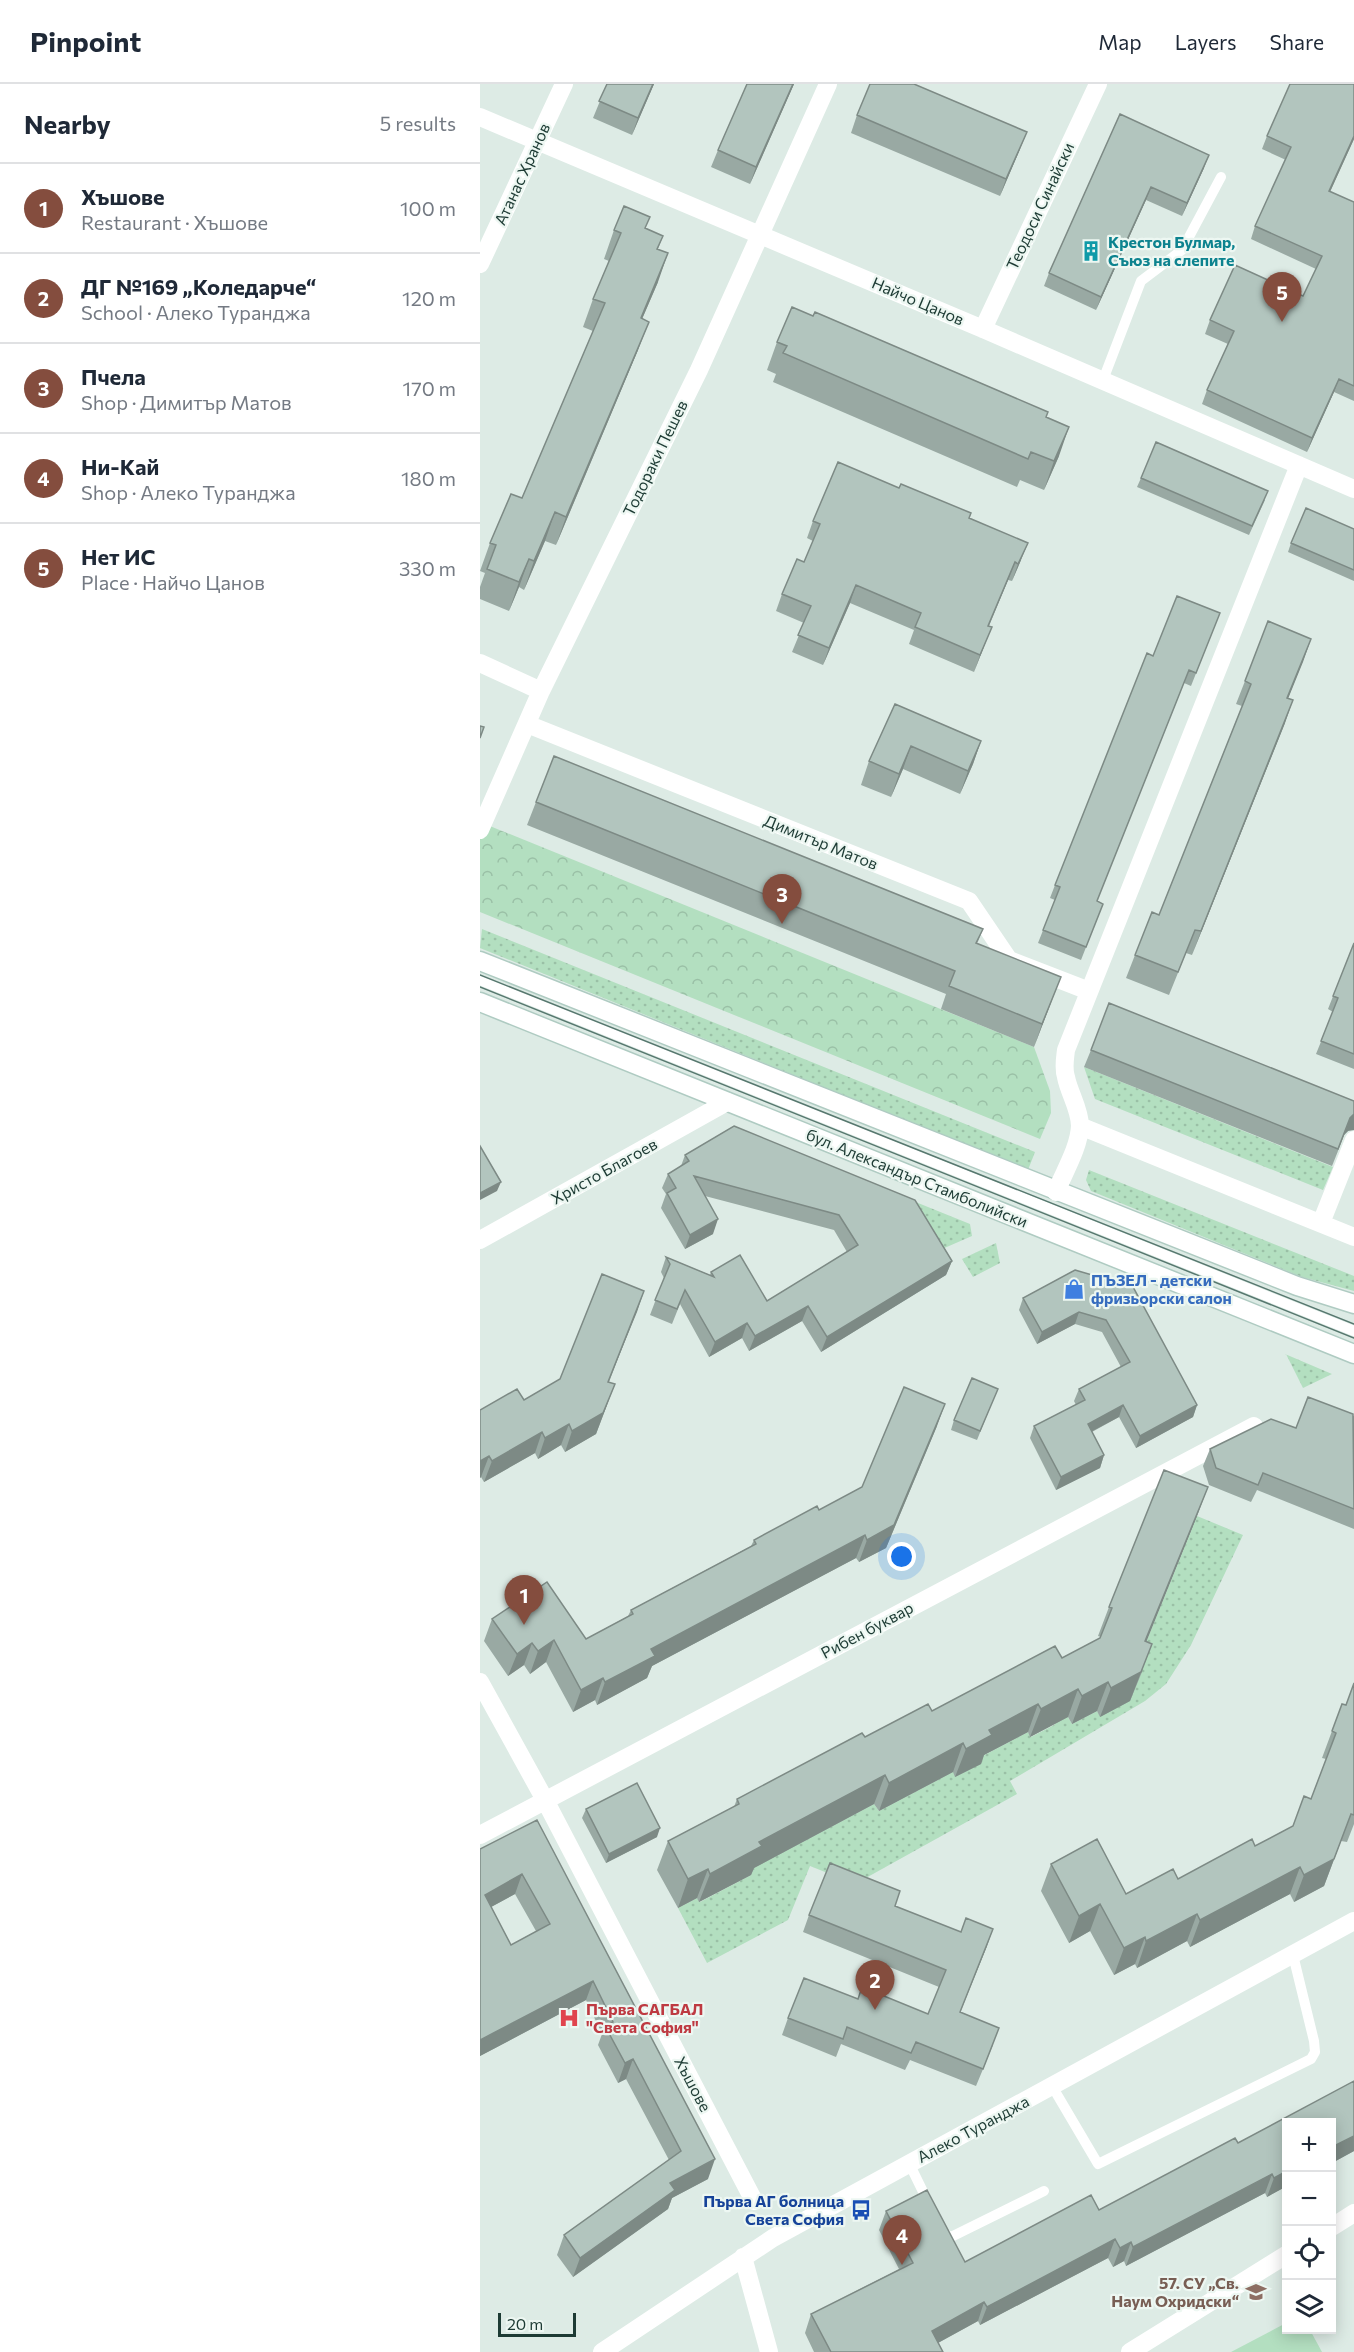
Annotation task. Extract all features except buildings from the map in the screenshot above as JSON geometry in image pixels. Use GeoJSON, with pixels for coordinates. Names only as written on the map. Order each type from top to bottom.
{"type":"FeatureCollection","features":[{"type":"Feature","properties":{"kind":"street","name":"Атанас Хранов"},"geometry":{"type":"LineString","coordinates":[[480,264],[564,84]]}},
{"type":"Feature","properties":{"kind":"street","name":"Тодораки Пешев"},"geometry":{"type":"LineString","coordinates":[[480,830],[541,691],[699,370],[828,84]]}},
{"type":"Feature","properties":{"kind":"street","name":"Теодоси Синайски"},"geometry":{"type":"LineString","coordinates":[[983,329],[1098,84]]}},
{"type":"Feature","properties":{"kind":"street","name":"Найчо Цанов"},"geometry":{"type":"LineString","coordinates":[[480,117],[1103,380],[1354,489]]}},
{"type":"Feature","properties":{"kind":"street"},"geometry":{"type":"LineString","coordinates":[[1056,1192],[1077,1141],[1080,1126],[1064,1065],[1066,1050],[1299,465]]}},
{"type":"Feature","properties":{"kind":"street"},"geometry":{"type":"LineString","coordinates":[[480,663],[541,691]]}},
{"type":"Feature","properties":{"kind":"street","name":"Димитър Матов"},"geometry":{"type":"LineString","coordinates":[[527,724],[969,901],[1009,960],[1089,991]]}},
{"type":"Feature","properties":{"kind":"street"},"geometry":{"type":"LineString","coordinates":[[480,961],[1056,1192],[1297,1286],[1354,1304]]}},
{"type":"Feature","properties":{"kind":"street","name":"бул. Александър Стамболийски"},"geometry":{"type":"LineString","coordinates":[[480,1002],[1354,1354]]}},
{"type":"Feature","properties":{"kind":"street","name":"Христо Благоев"},"geometry":{"type":"LineString","coordinates":[[480,1240],[728,1102]]}},
{"type":"Feature","properties":{"kind":"street"},"geometry":{"type":"LineString","coordinates":[[1080,1126],[1354,1237]]}},
{"type":"Feature","properties":{"kind":"street"},"geometry":{"type":"LineString","coordinates":[[1321,1223],[1354,1140]]}},
{"type":"Feature","properties":{"kind":"street","name":"Рибен буквар"},"geometry":{"type":"LineString","coordinates":[[480,1835],[1254,1426]]}},
{"type":"Feature","properties":{"kind":"street","name":"Хъшове"},"geometry":{"type":"LineString","coordinates":[[480,1682],[545,1800],[754,2201]]}},
{"type":"Feature","properties":{"kind":"street","name":"Алеко Туранджа"},"geometry":{"type":"LineString","coordinates":[[602,2352],[742,2257],[909,2163],[1354,1921]]}},
{"type":"Feature","properties":{"kind":"street"},"geometry":{"type":"LineString","coordinates":[[1334,2226],[1354,2213]]}},
{"type":"Feature","properties":{"kind":"street"},"geometry":{"type":"LineString","coordinates":[[742,2257],[769,2352]]}},
{"type":"Feature","properties":{"kind":"street"},"geometry":{"type":"LineString","coordinates":[[1130,2352],[1282,2258]]}},
{"type":"Feature","properties":{"kind":"lane"},"geometry":{"type":"LineString","coordinates":[[1103,380],[1141,281],[1182,250],[1221,177]]}},
{"type":"Feature","properties":{"kind":"lane"},"geometry":{"type":"LineString","coordinates":[[480,980],[1354,1330]]}},
{"type":"Feature","properties":{"kind":"lane"},"geometry":{"type":"LineString","coordinates":[[1052,2086],[1098,2164],[1311,2059],[1315,2052],[1314,2042],[1293,1955]]}},
{"type":"Feature","properties":{"kind":"lane"},"geometry":{"type":"LineString","coordinates":[[909,2163],[943,2233],[951,2237],[1044,2191]]}},
{"type":"Feature","properties":{"kind":"green space"},"geometry":{"type":"Polygon","coordinates":[[[480,822],[1034,1047],[1050,1091],[1051,1113],[1040,1139],[480,912],[480,822]]]}},
{"type":"Feature","properties":{"kind":"green space"},"geometry":{"type":"Polygon","coordinates":[[[482,929],[1035,1152],[1028,1170],[480,948],[482,929]]]}},
{"type":"Feature","properties":{"kind":"green space"},"geometry":{"type":"Polygon","coordinates":[[[1084,1067],[1333,1167],[1323,1190],[1095,1099],[1084,1067]]]}},
{"type":"Feature","properties":{"kind":"green space"},"geometry":{"type":"Polygon","coordinates":[[[1089,1170],[1354,1276],[1354,1291],[1302,1277],[1091,1191],[1086,1180],[1089,1170]]]}},
{"type":"Feature","properties":{"kind":"green space"},"geometry":{"type":"Polygon","coordinates":[[[839,1171],[970,1224],[972,1236],[933,1253],[839,1171]]]}},
{"type":"Feature","properties":{"kind":"green space"},"geometry":{"type":"Polygon","coordinates":[[[996,1243],[1000,1263],[973,1277],[962,1259],[996,1243]]]}},
{"type":"Feature","properties":{"kind":"green space"},"geometry":{"type":"Polygon","coordinates":[[[1286,1355],[1332,1374],[1303,1388],[1286,1355]]]}},
{"type":"Feature","properties":{"kind":"green space"},"geometry":{"type":"Polygon","coordinates":[[[1197,1516],[1243,1535],[1191,1645],[1166,1684],[1145,1701],[1010,1781],[1017,1794],[855,1884],[810,1866],[788,1920],[707,1963],[678,1908],[697,1898],[700,1902],[751,1875],[749,1870],[874,1804],[879,1811],[1028,1732],[1031,1737],[1054,1725],[1065,1712],[1072,1724],[1097,1711],[1100,1716],[1135,1670],[1197,1516]]]}},
{"type":"Feature","properties":{"kind":"green space"},"geometry":{"type":"Polygon","coordinates":[[[1282,2325],[1282,2334],[1312,2334],[1322,2352],[1231,2352],[1282,2325]]]}},
{"type":"Feature","properties":{"kind":"tram line"},"geometry":{"type":"LineString","coordinates":[[480,975],[1354,1324]]}},
{"type":"Feature","properties":{"kind":"tram line"},"geometry":{"type":"LineString","coordinates":[[480,987],[1354,1338]]}},
{"type":"Feature","properties":{"kind":"place","name":"Крестон Булмар, Съюз на слепите"},"geometry":{"type":"Point","coordinates":[1091,251]}},
{"type":"Feature","properties":{"kind":"place","name":"Нет ИС"},"geometry":{"type":"Point","coordinates":[1282,322]}},
{"type":"Feature","properties":{"kind":"place","name":"Пчела"},"geometry":{"type":"Point","coordinates":[782,924]}},
{"type":"Feature","properties":{"kind":"place","name":"ПЪЗЕЛ - детски фризьорски салон"},"geometry":{"type":"Point","coordinates":[1074,1289]}},
{"type":"Feature","properties":{"kind":"place","name":"Хъшове"},"geometry":{"type":"Point","coordinates":[524,1625]}},
{"type":"Feature","properties":{"kind":"place","name":"ДГ №169 „Коледарче“"},"geometry":{"type":"Point","coordinates":[875,2010]}},
{"type":"Feature","properties":{"kind":"place","name":"Първа САГБАЛ \"Света София\""},"geometry":{"type":"Point","coordinates":[569,2018]}},
{"type":"Feature","properties":{"kind":"place","name":"Първа АГ болница Света София"},"geometry":{"type":"Point","coordinates":[861,2210]}},
{"type":"Feature","properties":{"kind":"place","name":"Ни-Кай"},"geometry":{"type":"Point","coordinates":[902,2265]}},
{"type":"Feature","properties":{"kind":"place","name":"57. СУ „Св. Наум Охридски“"},"geometry":{"type":"Point","coordinates":[1256,2292]}}]}
